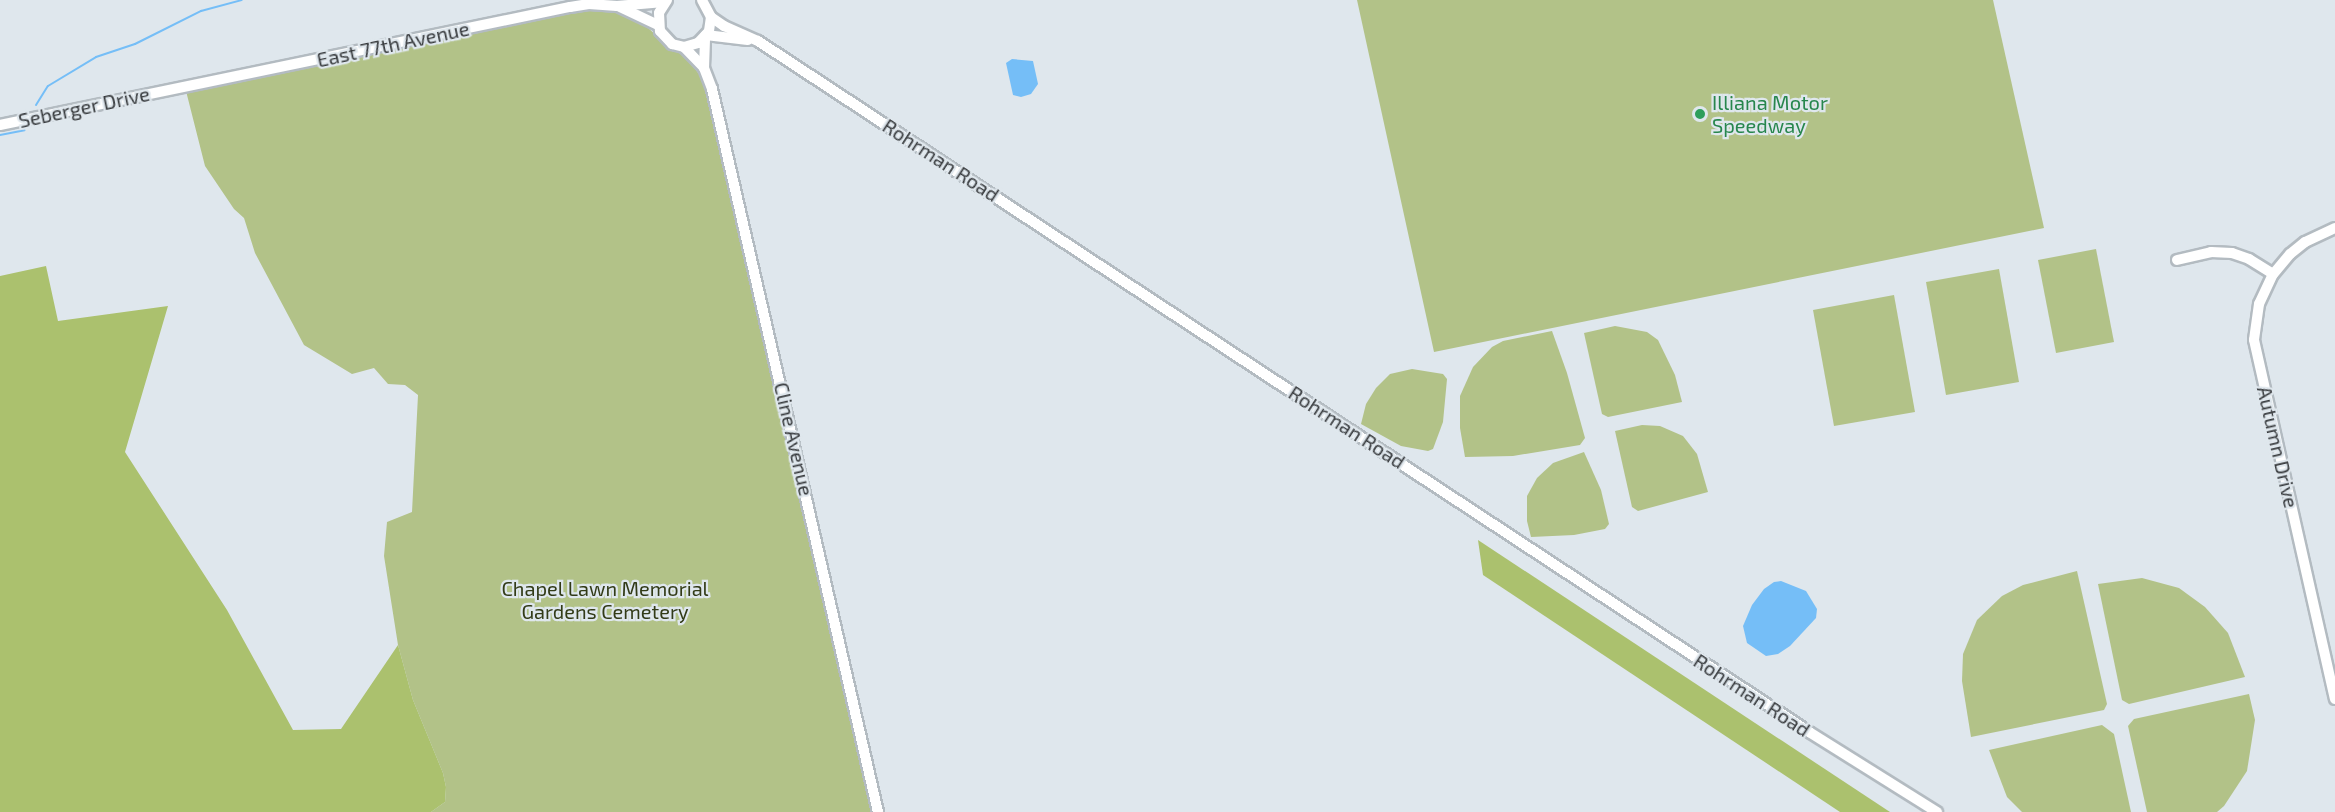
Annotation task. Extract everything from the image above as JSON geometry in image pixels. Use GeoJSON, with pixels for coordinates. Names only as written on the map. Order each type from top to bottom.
{"type":"FeatureCollection","features":[{"type":"Feature","properties":{"kind":"street"},"geometry":{"type":"LineString","coordinates":[[702,0],[711,17]]}},
{"type":"Feature","properties":{"kind":"street"},"geometry":{"type":"LineString","coordinates":[[658,25],[659,13],[666,1]]}},
{"type":"Feature","properties":{"kind":"street","name":"East 77th Avenue"},"geometry":{"type":"LineString","coordinates":[[169,90],[570,7],[589,4],[617,6],[666,1]]}},
{"type":"Feature","properties":{"kind":"street","name":"East 77th Avenue"},"geometry":{"type":"LineString","coordinates":[[617,6],[658,25],[667,40],[684,46]]}},
{"type":"Feature","properties":{"kind":"street","name":"Cline Avenue"},"geometry":{"type":"LineString","coordinates":[[711,17],[706,36],[704,68],[717,112],[878,812]]}},
{"type":"Feature","properties":{"kind":"street","name":"Rohrman Road"},"geometry":{"type":"LineString","coordinates":[[711,17],[724,26],[758,41],[1809,732],[1937,812]]}},
{"type":"Feature","properties":{"kind":"street"},"geometry":{"type":"LineString","coordinates":[[684,46],[694,45],[706,36]]}},
{"type":"Feature","properties":{"kind":"street","name":"Rohrman Road"},"geometry":{"type":"LineString","coordinates":[[706,36],[758,41]]}},
{"type":"Feature","properties":{"kind":"street","name":"Cline Avenue"},"geometry":{"type":"LineString","coordinates":[[684,46],[704,68]]}},
{"type":"Feature","properties":{"kind":"street","name":"Seberger Drive"},"geometry":{"type":"LineString","coordinates":[[0,125],[169,90]]}},
{"type":"Feature","properties":{"kind":"street","name":"Autumn Drive"},"geometry":{"type":"LineString","coordinates":[[2335,228],[2305,242],[2290,254],[2273,274],[2259,304],[2254,340],[2335,699]]}},
{"type":"Feature","properties":{"kind":"street"},"geometry":{"type":"LineString","coordinates":[[2177,260],[2211,252],[2232,253],[2249,259],[2273,274]]}},
{"type":"Feature","properties":{"kind":"green space","name":"Illiana Motor Speedway"},"geometry":{"type":"Polygon","coordinates":[[[1357,0],[1993,0],[2044,228],[1434,352],[1357,0]]]}},
{"type":"Feature","properties":{"kind":"green space","name":"Chapel Lawn Memorial Gardens Cemetery"},"geometry":{"type":"Polygon","coordinates":[[[591,8],[620,12],[640,21],[663,41],[680,50],[703,79],[710,99],[873,812],[431,812],[445,802],[446,787],[443,773],[413,700],[398,645],[384,556],[387,522],[412,512],[418,395],[405,385],[388,384],[374,368],[352,374],[304,345],[255,253],[244,218],[234,209],[205,166],[186,91],[591,8]]]}},
{"type":"Feature","properties":{"kind":"green space"},"geometry":{"type":"Polygon","coordinates":[[[2096,249],[2114,342],[2056,353],[2038,260],[2096,249]]]}},
{"type":"Feature","properties":{"kind":"green space"},"geometry":{"type":"Polygon","coordinates":[[[46,266],[58,321],[168,306],[125,452],[227,610],[293,730],[341,729],[398,645],[413,700],[443,773],[446,787],[445,802],[431,812],[0,812],[0,276],[46,266]]]}},
{"type":"Feature","properties":{"kind":"green space"},"geometry":{"type":"Polygon","coordinates":[[[1999,269],[2019,382],[1946,395],[1926,282],[1999,269]]]}},
{"type":"Feature","properties":{"kind":"green space"},"geometry":{"type":"Polygon","coordinates":[[[1894,295],[1915,412],[1834,426],[1813,310],[1894,295]]]}},
{"type":"Feature","properties":{"kind":"green space"},"geometry":{"type":"Polygon","coordinates":[[[1615,326],[1647,332],[1658,340],[1675,375],[1682,402],[1608,417],[1602,414],[1584,333],[1615,326]]]}},
{"type":"Feature","properties":{"kind":"green space"},"geometry":{"type":"Polygon","coordinates":[[[1552,331],[1567,373],[1585,438],[1580,445],[1513,456],[1465,457],[1460,428],[1460,396],[1473,367],[1492,347],[1503,341],[1552,331]]]}},
{"type":"Feature","properties":{"kind":"green space"},"geometry":{"type":"Polygon","coordinates":[[[1412,369],[1443,374],[1447,379],[1443,422],[1433,449],[1428,451],[1401,446],[1361,424],[1366,404],[1376,388],[1390,374],[1412,369]]]}},
{"type":"Feature","properties":{"kind":"green space"},"geometry":{"type":"Polygon","coordinates":[[[1642,425],[1660,426],[1683,436],[1697,454],[1708,492],[1638,511],[1632,507],[1615,431],[1642,425]]]}},
{"type":"Feature","properties":{"kind":"green space"},"geometry":{"type":"Polygon","coordinates":[[[1584,452],[1601,490],[1609,524],[1605,529],[1574,535],[1531,537],[1527,521],[1527,496],[1537,478],[1553,463],[1584,452]]]}},
{"type":"Feature","properties":{"kind":"green space"},"geometry":{"type":"Polygon","coordinates":[[[1478,540],[1890,812],[1840,812],[1483,575],[1478,540]]]}},
{"type":"Feature","properties":{"kind":"green space"},"geometry":{"type":"Polygon","coordinates":[[[2077,571],[2107,704],[2104,710],[1971,737],[1962,681],[1963,654],[1977,620],[2002,596],[2023,585],[2077,571]]]}},
{"type":"Feature","properties":{"kind":"green space"},"geometry":{"type":"Polygon","coordinates":[[[2142,578],[2179,588],[2205,607],[2228,633],[2245,677],[2129,704],[2122,700],[2098,584],[2142,578]]]}},
{"type":"Feature","properties":{"kind":"green space"},"geometry":{"type":"Polygon","coordinates":[[[2249,694],[2255,720],[2247,771],[2224,806],[2217,812],[2147,812],[2128,726],[2134,719],[2249,694]]]}},
{"type":"Feature","properties":{"kind":"green space"},"geometry":{"type":"Polygon","coordinates":[[[2102,725],[2114,734],[2131,812],[2022,812],[2007,797],[1989,750],[2102,725]]]}},
{"type":"Feature","properties":{"kind":"water"},"geometry":{"type":"Polygon","coordinates":[[[1012,59],[1033,61],[1038,84],[1031,94],[1021,97],[1013,95],[1006,63],[1012,59]]]}},
{"type":"Feature","properties":{"kind":"water"},"geometry":{"type":"Polygon","coordinates":[[[1781,581],[1806,591],[1817,609],[1816,618],[1790,646],[1778,654],[1766,656],[1747,643],[1743,626],[1752,605],[1764,589],[1774,582],[1781,581]]]}},
{"type":"Feature","properties":{"kind":"waterway"},"geometry":{"type":"LineString","coordinates":[[36,105],[48,86],[96,57],[135,44],[201,11],[242,0]]}},
{"type":"Feature","properties":{"kind":"waterway"},"geometry":{"type":"LineString","coordinates":[[0,135],[25,130]]}},
{"type":"Feature","properties":{"kind":"place","name":"Illiana Motor Speedway"},"geometry":{"type":"Point","coordinates":[1700,114]}}]}
